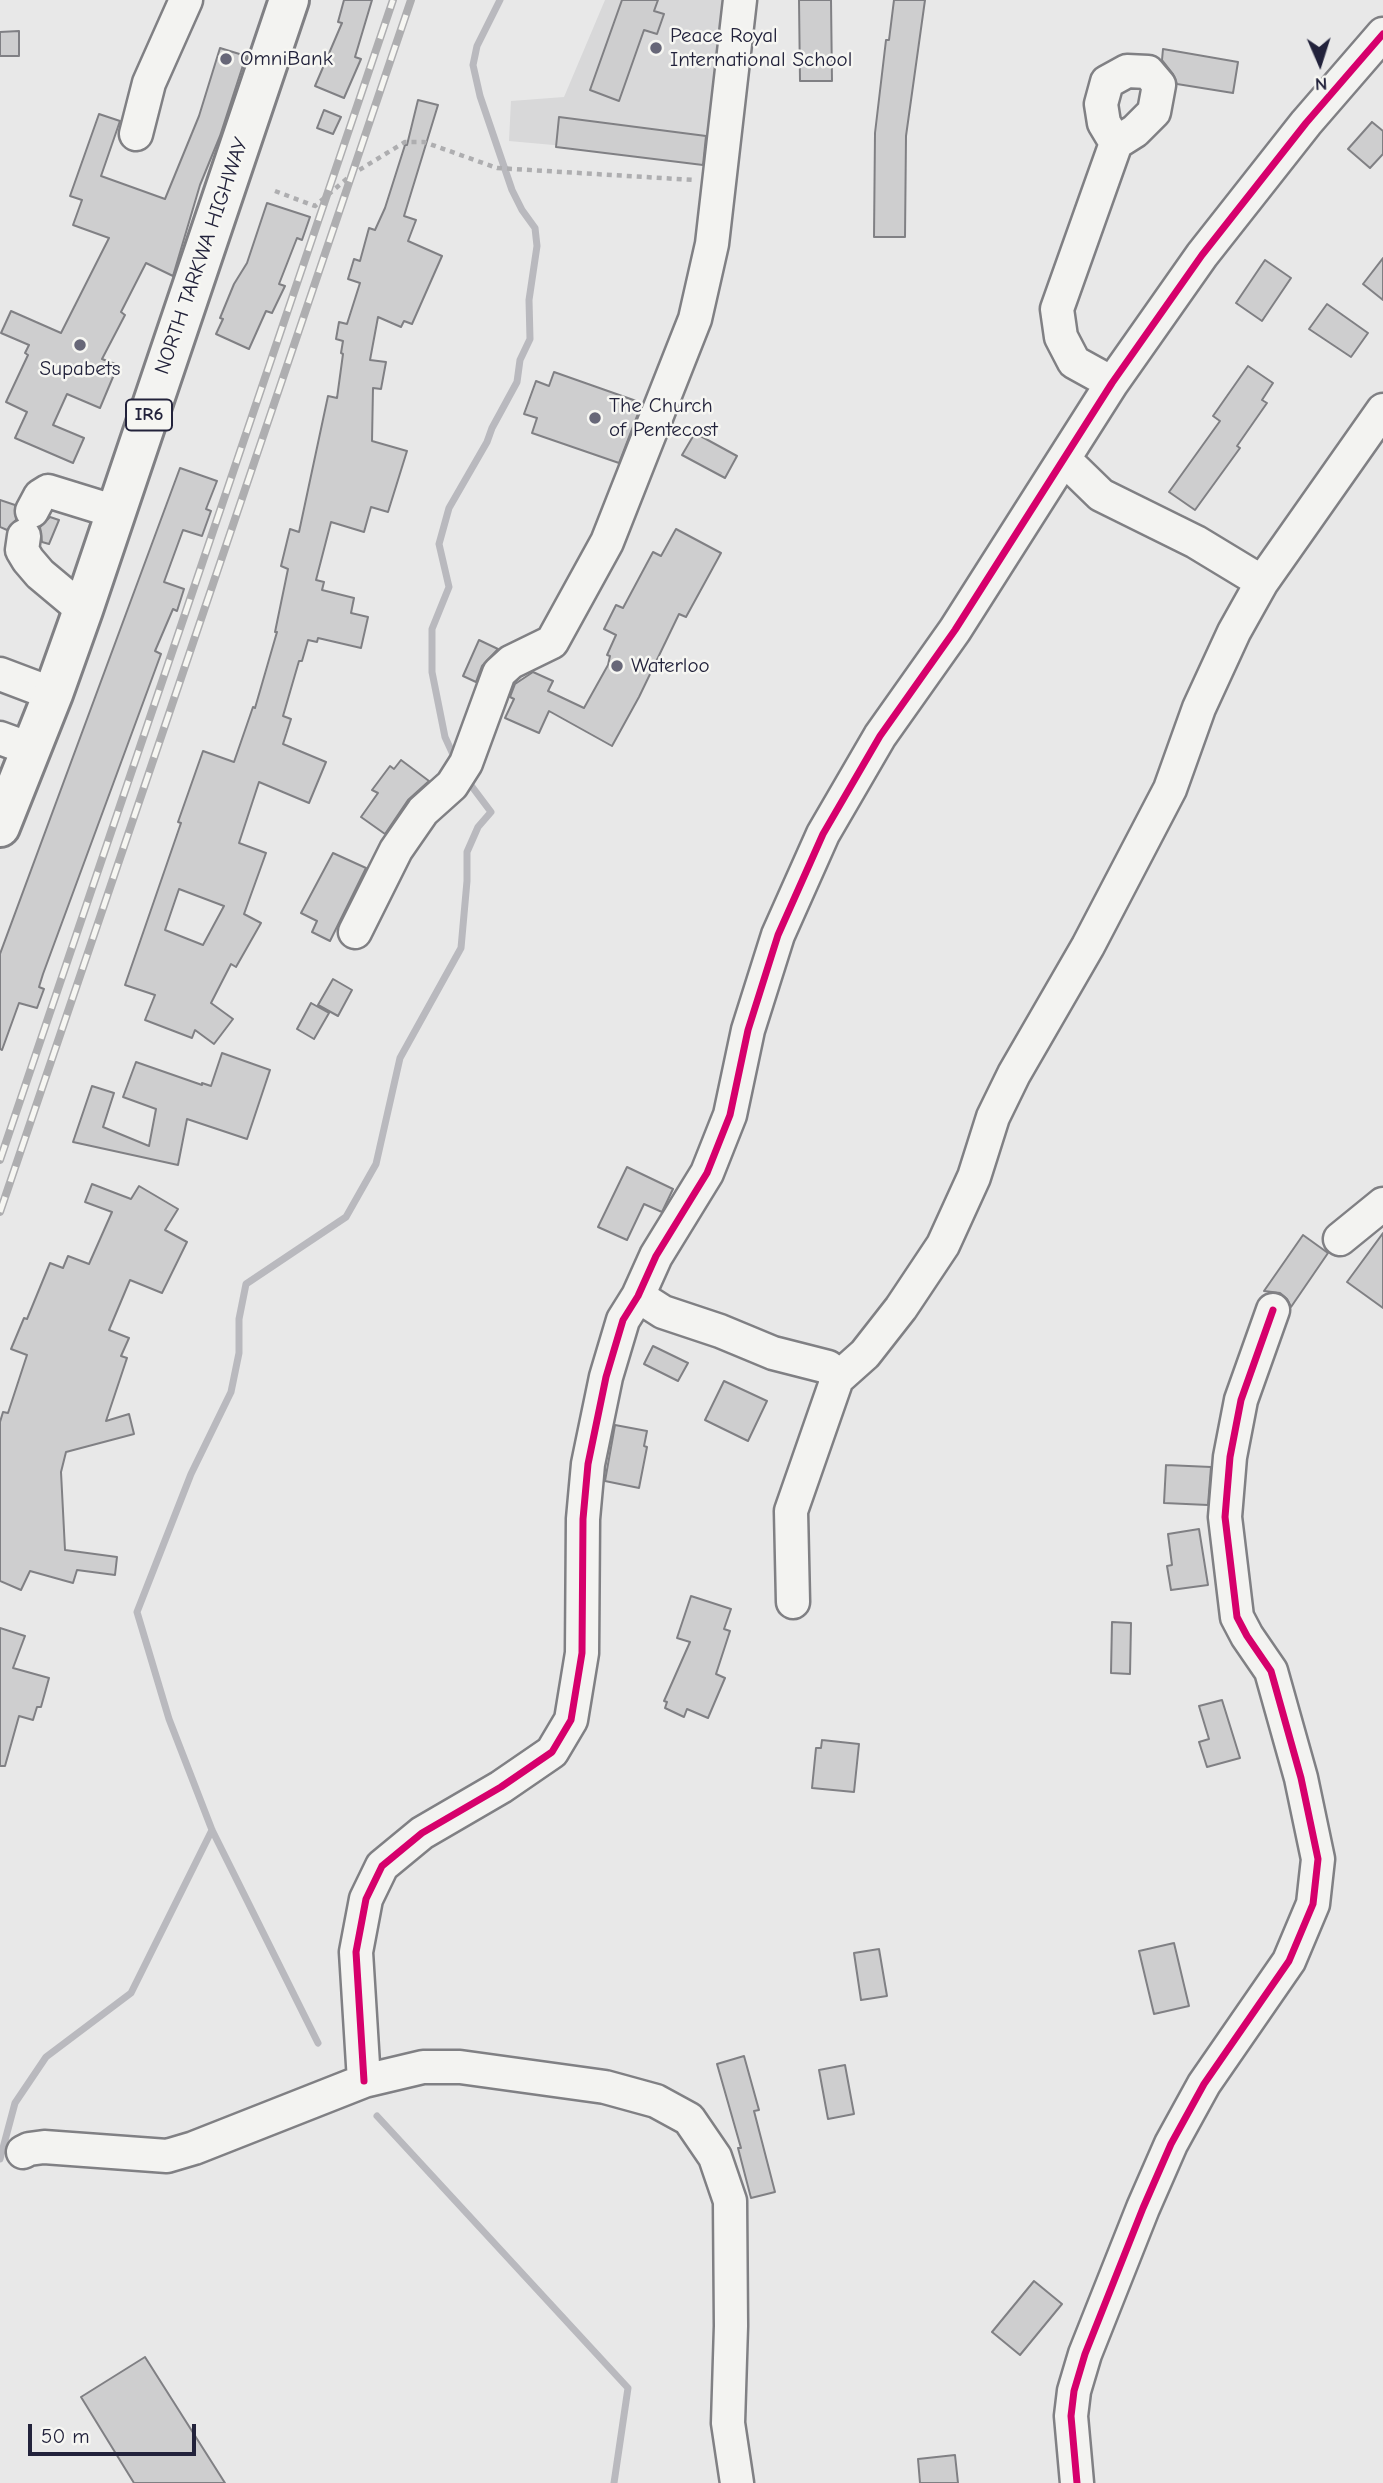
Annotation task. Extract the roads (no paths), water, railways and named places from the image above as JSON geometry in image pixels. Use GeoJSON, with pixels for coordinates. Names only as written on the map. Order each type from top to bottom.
{"type":"FeatureCollection","features":[{"type":"Feature","properties":{"kind":"main road","name":"NORTH TARKWA HIGHWAY"},"geometry":{"type":"LineString","coordinates":[[0,827],[15,744],[53,694],[289,0]]}},
{"type":"Feature","properties":{"kind":"street"},"geometry":{"type":"LineString","coordinates":[[136,134],[149,83],[187,0]]}},
{"type":"Feature","properties":{"kind":"street"},"geometry":{"type":"LineString","coordinates":[[355,932],[396,850],[423,811],[459,774],[499,673],[511,662],[552,642],[607,542],[695,319],[712,244],[740,0]]}},
{"type":"Feature","properties":{"kind":"street"},"geometry":{"type":"LineString","coordinates":[[363,2081],[356,1952],[366,1899],[382,1866],[422,1833],[501,1787],[552,1752],[571,1720],[582,1653],[583,1519],[588,1464],[594,1426],[622,1320],[638,1296],[656,1256],[707,1173],[730,1115],[748,1030],[778,935],[823,834],[880,736],[955,630],[1112,383],[1202,255],[1306,123],[1383,34]]}},
{"type":"Feature","properties":{"kind":"street"},"geometry":{"type":"LineString","coordinates":[[1112,383],[1074,362],[1061,337],[1057,309],[1116,143]]}},
{"type":"Feature","properties":{"kind":"street"},"geometry":{"type":"LineString","coordinates":[[793,1602],[791,1511],[836,1379],[864,1353],[901,1308],[943,1245],[974,1177],[993,1117],[1164,802],[1199,708],[1234,632],[1262,582],[1383,410]]}},
{"type":"Feature","properties":{"kind":"street"},"geometry":{"type":"LineString","coordinates":[[1064,458],[1101,495],[1196,542],[1262,582]]}},
{"type":"Feature","properties":{"kind":"street"},"geometry":{"type":"LineString","coordinates":[[83,610],[40,574],[28,560],[22,550],[28,523],[40,496],[48,491],[116,512]]}},
{"type":"Feature","properties":{"kind":"street"},"geometry":{"type":"LineString","coordinates":[[0,674],[53,694]]}},
{"type":"Feature","properties":{"kind":"street"},"geometry":{"type":"LineString","coordinates":[[1340,1239],[1383,1203]]}},
{"type":"Feature","properties":{"kind":"street"},"geometry":{"type":"LineString","coordinates":[[638,1296],[663,1312],[720,1331],[773,1353],[828,1367],[836,1379]]}},
{"type":"Feature","properties":{"kind":"street"},"geometry":{"type":"LineString","coordinates":[[1077,2483],[1070,2416],[1074,2391],[1085,2354],[1143,2207],[1171,2144],[1204,2084],[1289,1961],[1313,1905],[1318,1859],[1301,1778],[1271,1671],[1237,1617],[1225,1517],[1230,1457],[1241,1401],[1273,1310]]}},
{"type":"Feature","properties":{"kind":"street"},"geometry":{"type":"LineString","coordinates":[[23,2152],[44,2147],[167,2156],[194,2148],[363,2081],[423,2067],[460,2067],[605,2087],[656,2101],[689,2119],[715,2157],[730,2201],[731,2326],[728,2423],[737,2483]]}},
{"type":"Feature","properties":{"kind":"waterway"},"geometry":{"type":"LineString","coordinates":[[456,761],[445,737],[432,672],[432,629],[449,587],[439,544],[449,508],[517,382],[520,360],[530,339],[529,300],[537,246],[535,228],[512,190],[480,96],[473,65],[477,46],[500,0]]}},
{"type":"Feature","properties":{"kind":"waterway"},"geometry":{"type":"LineString","coordinates":[[318,2043],[212,1830],[169,1719],[137,1612],[191,1474],[231,1392],[239,1353],[239,1319],[246,1284],[346,1217],[376,1164],[400,1058],[461,948],[467,852],[478,827],[491,812],[467,780]]}},
{"type":"Feature","properties":{"kind":"waterway"},"geometry":{"type":"LineString","coordinates":[[0,2159],[15,2103],[46,2057],[131,1993],[212,1830]]}},
{"type":"Feature","properties":{"kind":"waterway"},"geometry":{"type":"LineString","coordinates":[[377,2116],[628,2388],[614,2483]]}},
{"type":"Feature","properties":{"kind":"railway"},"geometry":{"type":"LineString","coordinates":[[0,1160],[393,0]]}},
{"type":"Feature","properties":{"kind":"railway"},"geometry":{"type":"LineString","coordinates":[[0,1212],[411,0]]}},
{"type":"Feature","properties":{"kind":"place","name":"Peace Royal International School"},"geometry":{"type":"Point","coordinates":[656,48]}},
{"type":"Feature","properties":{"kind":"place","name":"OmniBank"},"geometry":{"type":"Point","coordinates":[226,59]}},
{"type":"Feature","properties":{"kind":"place","name":"Supabets"},"geometry":{"type":"Point","coordinates":[80,345]}},
{"type":"Feature","properties":{"kind":"place","name":"The Church of Pentecost"},"geometry":{"type":"Point","coordinates":[595,418]}},
{"type":"Feature","properties":{"kind":"place","name":"Waterloo"},"geometry":{"type":"Point","coordinates":[617,666]}}]}
